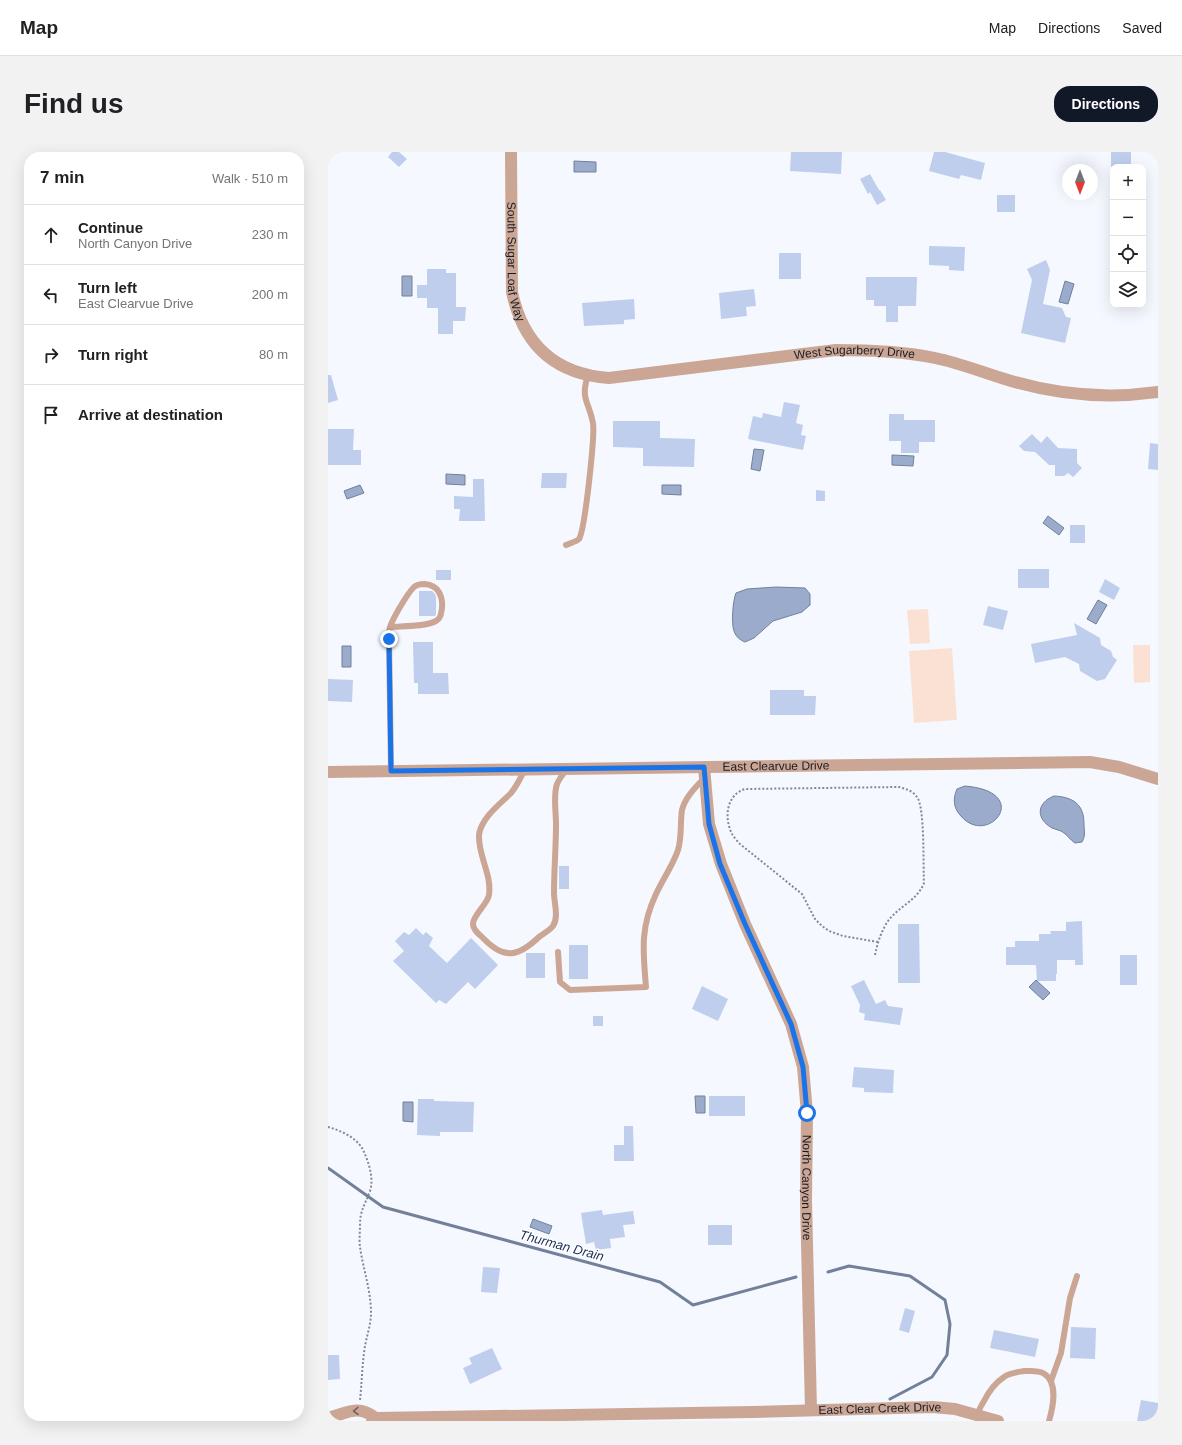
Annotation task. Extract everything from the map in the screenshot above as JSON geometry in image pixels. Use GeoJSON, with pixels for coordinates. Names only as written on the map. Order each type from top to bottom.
{"type":"FeatureCollection","features":[{"type":"Feature","properties":{"kind":"street","name":"South Sugar Loaf Way"},"geometry":{"type":"LineString","coordinates":[[511,152],[512,292],[516,310],[523,326],[534,343],[551,359]]}},
{"type":"Feature","properties":{"kind":"street","name":"West Sugarberry Drive"},"geometry":{"type":"LineString","coordinates":[[551,359],[573,371],[609,378],[836,350],[866,350],[901,352],[936,358],[1024,385],[1059,392],[1112,396],[1158,392]]}},
{"type":"Feature","properties":{"kind":"street","name":"East Clearvue Drive"},"geometry":{"type":"LineString","coordinates":[[328,772],[525,769],[704,772],[1090,762],[1119,766],[1158,779]]}},
{"type":"Feature","properties":{"kind":"street","name":"North Canyon Drive"},"geometry":{"type":"LineString","coordinates":[[704,772],[709,824],[720,864],[745,924],[791,1024],[803,1067],[807,1113],[806,1201],[811,1410]]}},
{"type":"Feature","properties":{"kind":"street","name":"East Clear Creek Drive"},"geometry":{"type":"LineString","coordinates":[[374,1419],[752,1416],[811,1410],[933,1407],[955,1409],[978,1418],[998,1421]]}},
{"type":"Feature","properties":{"kind":"street"},"geometry":{"type":"LineString","coordinates":[[331,1419],[350,1411],[367,1411],[374,1419]]}},
{"type":"Feature","properties":{"kind":"lane"},"geometry":{"type":"LineString","coordinates":[[566,545],[578,540],[580,536],[592,458],[593,423],[586,401],[584,388],[588,375]]}},
{"type":"Feature","properties":{"kind":"lane"},"geometry":{"type":"LineString","coordinates":[[390,627],[430,624],[437,621],[441,617],[442,603],[439,592],[435,587],[428,584],[420,584],[415,586],[390,627],[391,771]]}},
{"type":"Feature","properties":{"kind":"lane"},"geometry":{"type":"LineString","coordinates":[[525,769],[512,792],[487,818],[479,834],[488,880],[489,894],[487,902],[474,919],[473,924],[475,930],[489,944],[498,951],[504,953],[520,951],[532,944],[553,926],[556,917],[554,894],[556,825],[555,792],[557,784],[567,769]]}},
{"type":"Feature","properties":{"kind":"lane"},"geometry":{"type":"LineString","coordinates":[[558,952],[560,982],[570,990],[646,987],[643,938],[647,920],[655,895],[678,850],[682,809],[687,797],[704,772]]}},
{"type":"Feature","properties":{"kind":"lane"},"geometry":{"type":"LineString","coordinates":[[1051,1381],[1061,1353],[1070,1298],[1077,1276]]}},
{"type":"Feature","properties":{"kind":"lane"},"geometry":{"type":"LineString","coordinates":[[978,1418],[981,1406],[991,1389],[1005,1376],[1017,1372],[1031,1371],[1042,1372],[1051,1381],[1054,1390],[1054,1397],[1053,1409],[1049,1421]]}},
{"type":"Feature","properties":{"kind":"path"},"geometry":{"type":"LineString","coordinates":[[875,955],[878,942],[885,925],[921,890],[924,883],[922,811],[918,798],[914,793],[908,789],[899,787],[745,789],[736,794],[727,810],[732,834],[740,844],[802,894],[815,918],[829,931],[843,936],[878,942]]}},
{"type":"Feature","properties":{"kind":"path"},"geometry":{"type":"LineString","coordinates":[[328,1127],[349,1135],[359,1144],[364,1153],[370,1172],[370,1191],[361,1211],[360,1220],[360,1244],[366,1270],[371,1312],[370,1326],[362,1364],[360,1404]]}},
{"type":"Feature","properties":{"kind":"shaded area"},"geometry":{"type":"Polygon","coordinates":[[[928,609],[930,643],[910,644],[907,610],[928,609]]]}},
{"type":"Feature","properties":{"kind":"shaded area"},"geometry":{"type":"Polygon","coordinates":[[[1133,645],[1150,645],[1150,682],[1134,683],[1133,645]]]}},
{"type":"Feature","properties":{"kind":"shaded area"},"geometry":{"type":"Polygon","coordinates":[[[952,648],[957,720],[914,723],[909,651],[952,648]]]}},
{"type":"Feature","properties":{"kind":"water"},"geometry":{"type":"Polygon","coordinates":[[[574,161],[596,162],[596,172],[574,172],[574,161]]]}},
{"type":"Feature","properties":{"kind":"water"},"geometry":{"type":"Polygon","coordinates":[[[402,276],[412,276],[412,296],[402,296],[402,276]]]}},
{"type":"Feature","properties":{"kind":"water"},"geometry":{"type":"Polygon","coordinates":[[[1065,281],[1074,284],[1068,304],[1059,302],[1065,281]]]}},
{"type":"Feature","properties":{"kind":"water"},"geometry":{"type":"Polygon","coordinates":[[[754,449],[764,450],[760,471],[751,469],[754,449]]]}},
{"type":"Feature","properties":{"kind":"water"},"geometry":{"type":"Polygon","coordinates":[[[892,455],[914,456],[913,466],[892,465],[892,455]]]}},
{"type":"Feature","properties":{"kind":"water"},"geometry":{"type":"Polygon","coordinates":[[[446,474],[465,475],[465,485],[446,484],[446,474]]]}},
{"type":"Feature","properties":{"kind":"water"},"geometry":{"type":"Polygon","coordinates":[[[360,485],[364,493],[347,499],[344,491],[360,485]]]}},
{"type":"Feature","properties":{"kind":"water"},"geometry":{"type":"Polygon","coordinates":[[[662,485],[681,485],[681,495],[662,494],[662,485]]]}},
{"type":"Feature","properties":{"kind":"water"},"geometry":{"type":"Polygon","coordinates":[[[1048,516],[1064,528],[1059,535],[1043,523],[1048,516]]]}},
{"type":"Feature","properties":{"kind":"water"},"geometry":{"type":"Polygon","coordinates":[[[776,587],[805,588],[810,594],[810,605],[802,612],[773,621],[754,638],[745,642],[737,637],[733,627],[733,606],[736,593],[747,589],[776,587]]]}},
{"type":"Feature","properties":{"kind":"water"},"geometry":{"type":"Polygon","coordinates":[[[1098,600],[1107,605],[1096,624],[1087,619],[1098,600]]]}},
{"type":"Feature","properties":{"kind":"water"},"geometry":{"type":"Polygon","coordinates":[[[342,646],[351,646],[351,667],[342,667],[342,646]]]}},
{"type":"Feature","properties":{"kind":"water"},"geometry":{"type":"Polygon","coordinates":[[[965,786],[986,790],[998,798],[1001,807],[999,816],[992,822],[982,826],[971,824],[960,815],[956,809],[954,799],[957,789],[965,786]]]}},
{"type":"Feature","properties":{"kind":"water"},"geometry":{"type":"Polygon","coordinates":[[[1054,796],[1072,800],[1080,807],[1084,824],[1084,835],[1082,842],[1075,843],[1063,832],[1052,828],[1043,820],[1040,811],[1041,807],[1048,799],[1054,796]]]}},
{"type":"Feature","properties":{"kind":"water"},"geometry":{"type":"Polygon","coordinates":[[[1036,980],[1050,993],[1043,1000],[1029,987],[1036,980]]]}},
{"type":"Feature","properties":{"kind":"water"},"geometry":{"type":"Polygon","coordinates":[[[695,1096],[705,1096],[705,1113],[696,1113],[695,1096]]]}},
{"type":"Feature","properties":{"kind":"water"},"geometry":{"type":"Polygon","coordinates":[[[403,1102],[413,1102],[413,1122],[403,1121],[403,1102]]]}},
{"type":"Feature","properties":{"kind":"water"},"geometry":{"type":"Polygon","coordinates":[[[533,1219],[552,1226],[549,1234],[530,1227],[533,1219]]]}},
{"type":"Feature","properties":{"kind":"building"},"geometry":{"type":"Polygon","coordinates":[[[392,152],[399,152],[407,159],[399,167],[388,157],[392,152]]]}},
{"type":"Feature","properties":{"kind":"building"},"geometry":{"type":"Polygon","coordinates":[[[791,152],[842,152],[841,174],[790,171],[791,152]]]}},
{"type":"Feature","properties":{"kind":"building"},"geometry":{"type":"Polygon","coordinates":[[[934,152],[945,152],[985,163],[981,180],[961,175],[959,179],[929,171],[934,152]]]}},
{"type":"Feature","properties":{"kind":"building"},"geometry":{"type":"Polygon","coordinates":[[[1111,152],[1131,152],[1131,164],[1111,164],[1111,152]]]}},
{"type":"Feature","properties":{"kind":"building"},"geometry":{"type":"Polygon","coordinates":[[[870,174],[886,200],[877,205],[870,192],[868,194],[860,179],[870,174]]]}},
{"type":"Feature","properties":{"kind":"building"},"geometry":{"type":"Polygon","coordinates":[[[997,195],[1015,195],[1015,212],[997,212],[997,195]]]}},
{"type":"Feature","properties":{"kind":"building"},"geometry":{"type":"Polygon","coordinates":[[[929,246],[965,247],[964,271],[949,270],[949,266],[929,265],[929,246]]]}},
{"type":"Feature","properties":{"kind":"building"},"geometry":{"type":"Polygon","coordinates":[[[779,253],[801,253],[801,279],[779,279],[779,253]]]}},
{"type":"Feature","properties":{"kind":"building"},"geometry":{"type":"Polygon","coordinates":[[[1046,260],[1050,270],[1043,304],[1062,308],[1066,317],[1071,318],[1065,343],[1021,333],[1032,280],[1027,269],[1046,260]]]}},
{"type":"Feature","properties":{"kind":"building"},"geometry":{"type":"Polygon","coordinates":[[[427,269],[446,269],[446,273],[456,273],[456,307],[466,307],[465,321],[453,321],[453,334],[438,334],[438,308],[427,308],[427,298],[417,298],[417,285],[427,285],[427,269]]]}},
{"type":"Feature","properties":{"kind":"building"},"geometry":{"type":"Polygon","coordinates":[[[866,277],[917,277],[916,306],[898,306],[898,322],[886,322],[886,306],[874,306],[874,300],[866,300],[866,277]]]}},
{"type":"Feature","properties":{"kind":"building"},"geometry":{"type":"Polygon","coordinates":[[[754,289],[756,306],[746,307],[747,316],[721,319],[719,293],[754,289]]]}},
{"type":"Feature","properties":{"kind":"building"},"geometry":{"type":"Polygon","coordinates":[[[634,299],[635,319],[624,320],[624,324],[584,326],[582,303],[634,299]]]}},
{"type":"Feature","properties":{"kind":"building"},"geometry":{"type":"Polygon","coordinates":[[[328,375],[331,375],[338,400],[328,403],[328,375]]]}},
{"type":"Feature","properties":{"kind":"building"},"geometry":{"type":"Polygon","coordinates":[[[784,402],[800,405],[796,423],[803,425],[801,435],[806,436],[803,450],[748,439],[753,416],[762,418],[763,413],[781,417],[784,402]]]}},
{"type":"Feature","properties":{"kind":"building"},"geometry":{"type":"Polygon","coordinates":[[[889,414],[904,414],[904,420],[935,420],[935,442],[919,442],[919,453],[901,453],[901,441],[889,441],[889,414]]]}},
{"type":"Feature","properties":{"kind":"building"},"geometry":{"type":"Polygon","coordinates":[[[613,421],[660,421],[660,438],[695,439],[694,467],[643,466],[643,448],[613,447],[613,421]]]}},
{"type":"Feature","properties":{"kind":"building"},"geometry":{"type":"Polygon","coordinates":[[[328,429],[354,429],[353,450],[361,450],[361,465],[328,465],[328,429]]]}},
{"type":"Feature","properties":{"kind":"building"},"geometry":{"type":"Polygon","coordinates":[[[1032,434],[1041,443],[1047,436],[1058,448],[1077,449],[1077,463],[1082,468],[1073,477],[1068,473],[1064,476],[1055,476],[1055,465],[1049,465],[1035,452],[1024,451],[1019,446],[1032,434]]]}},
{"type":"Feature","properties":{"kind":"building"},"geometry":{"type":"Polygon","coordinates":[[[1150,443],[1158,444],[1158,470],[1148,469],[1150,443]]]}},
{"type":"Feature","properties":{"kind":"building"},"geometry":{"type":"Polygon","coordinates":[[[542,473],[567,473],[566,488],[541,488],[542,473]]]}},
{"type":"Feature","properties":{"kind":"building"},"geometry":{"type":"Polygon","coordinates":[[[473,479],[484,479],[485,521],[459,521],[460,509],[454,509],[454,496],[473,497],[473,479]]]}},
{"type":"Feature","properties":{"kind":"building"},"geometry":{"type":"Polygon","coordinates":[[[816,490],[825,491],[825,501],[816,501],[816,490]]]}},
{"type":"Feature","properties":{"kind":"building"},"geometry":{"type":"Polygon","coordinates":[[[1070,525],[1085,525],[1085,543],[1070,543],[1070,525]]]}},
{"type":"Feature","properties":{"kind":"building"},"geometry":{"type":"Polygon","coordinates":[[[1018,569],[1049,569],[1049,588],[1018,588],[1018,569]]]}},
{"type":"Feature","properties":{"kind":"building"},"geometry":{"type":"Polygon","coordinates":[[[436,570],[451,570],[451,580],[436,580],[436,570]]]}},
{"type":"Feature","properties":{"kind":"building"},"geometry":{"type":"Polygon","coordinates":[[[1105,579],[1120,588],[1114,600],[1099,592],[1105,579]]]}},
{"type":"Feature","properties":{"kind":"building"},"geometry":{"type":"Polygon","coordinates":[[[419,591],[432,591],[435,594],[435,616],[419,616],[419,591]]]}},
{"type":"Feature","properties":{"kind":"building"},"geometry":{"type":"Polygon","coordinates":[[[988,606],[1008,611],[1003,630],[983,625],[988,606]]]}},
{"type":"Feature","properties":{"kind":"building"},"geometry":{"type":"Polygon","coordinates":[[[1074,623],[1100,638],[1101,645],[1111,651],[1113,657],[1117,660],[1105,679],[1097,681],[1080,671],[1079,664],[1065,657],[1035,663],[1031,644],[1077,635],[1074,623]]]}},
{"type":"Feature","properties":{"kind":"building"},"geometry":{"type":"Polygon","coordinates":[[[413,642],[433,642],[433,673],[448,673],[449,694],[418,694],[418,683],[414,683],[413,642]]]}},
{"type":"Feature","properties":{"kind":"building"},"geometry":{"type":"Polygon","coordinates":[[[328,679],[353,680],[352,702],[328,701],[328,679]]]}},
{"type":"Feature","properties":{"kind":"building"},"geometry":{"type":"Polygon","coordinates":[[[770,690],[804,690],[804,696],[816,696],[815,715],[770,715],[770,690]]]}},
{"type":"Feature","properties":{"kind":"building"},"geometry":{"type":"Polygon","coordinates":[[[559,866],[569,866],[569,889],[559,889],[559,866]]]}},
{"type":"Feature","properties":{"kind":"building"},"geometry":{"type":"Polygon","coordinates":[[[1082,921],[1083,965],[1075,965],[1075,960],[1057,960],[1056,981],[1037,981],[1036,965],[1006,965],[1006,947],[1015,947],[1015,941],[1039,941],[1039,934],[1051,934],[1050,931],[1066,931],[1066,922],[1082,921]]]}},
{"type":"Feature","properties":{"kind":"building"},"geometry":{"type":"Polygon","coordinates":[[[898,924],[919,924],[920,983],[898,983],[898,924]]]}},
{"type":"Feature","properties":{"kind":"building"},"geometry":{"type":"Polygon","coordinates":[[[416,928],[423,935],[426,932],[433,938],[429,946],[447,963],[471,938],[498,965],[475,989],[468,982],[446,1004],[439,1000],[436,1003],[393,961],[404,951],[395,941],[404,932],[409,935],[416,928]]]}},
{"type":"Feature","properties":{"kind":"building"},"geometry":{"type":"Polygon","coordinates":[[[569,945],[588,945],[588,979],[569,979],[569,945]]]}},
{"type":"Feature","properties":{"kind":"building"},"geometry":{"type":"Polygon","coordinates":[[[526,953],[545,953],[545,978],[526,978],[526,953]]]}},
{"type":"Feature","properties":{"kind":"building"},"geometry":{"type":"Polygon","coordinates":[[[1120,955],[1137,955],[1137,985],[1120,985],[1120,955]]]}},
{"type":"Feature","properties":{"kind":"building"},"geometry":{"type":"Polygon","coordinates":[[[864,980],[876,1004],[885,1000],[888,1006],[903,1008],[900,1025],[864,1020],[865,1014],[859,1012],[860,1005],[851,986],[864,980]]]}},
{"type":"Feature","properties":{"kind":"building"},"geometry":{"type":"Polygon","coordinates":[[[702,986],[728,999],[718,1021],[692,1009],[702,986]]]}},
{"type":"Feature","properties":{"kind":"building"},"geometry":{"type":"Polygon","coordinates":[[[593,1016],[603,1016],[603,1026],[593,1026],[593,1016]]]}},
{"type":"Feature","properties":{"kind":"building"},"geometry":{"type":"Polygon","coordinates":[[[854,1067],[894,1070],[893,1093],[864,1092],[864,1088],[852,1087],[854,1067]]]}},
{"type":"Feature","properties":{"kind":"building"},"geometry":{"type":"Polygon","coordinates":[[[709,1096],[745,1096],[745,1116],[709,1116],[709,1096]]]}},
{"type":"Feature","properties":{"kind":"building"},"geometry":{"type":"Polygon","coordinates":[[[418,1099],[474,1102],[473,1132],[440,1132],[440,1136],[417,1135],[418,1099]]]}},
{"type":"Feature","properties":{"kind":"building"},"geometry":{"type":"Polygon","coordinates":[[[624,1126],[633,1126],[634,1161],[614,1161],[614,1145],[624,1145],[624,1126]]]}},
{"type":"Feature","properties":{"kind":"building"},"geometry":{"type":"Polygon","coordinates":[[[602,1210],[603,1215],[633,1211],[635,1224],[623,1225],[625,1237],[610,1239],[611,1248],[596,1250],[594,1242],[586,1244],[581,1213],[602,1210]]]}},
{"type":"Feature","properties":{"kind":"building"},"geometry":{"type":"Polygon","coordinates":[[[708,1225],[732,1225],[732,1245],[708,1245],[708,1225]]]}},
{"type":"Feature","properties":{"kind":"building"},"geometry":{"type":"Polygon","coordinates":[[[483,1267],[500,1268],[497,1293],[481,1292],[483,1267]]]}},
{"type":"Feature","properties":{"kind":"building"},"geometry":{"type":"Polygon","coordinates":[[[905,1308],[915,1311],[909,1333],[899,1330],[905,1308]]]}},
{"type":"Feature","properties":{"kind":"building"},"geometry":{"type":"Polygon","coordinates":[[[1071,1327],[1096,1328],[1095,1359],[1070,1358],[1071,1327]]]}},
{"type":"Feature","properties":{"kind":"building"},"geometry":{"type":"Polygon","coordinates":[[[994,1330],[1039,1339],[1035,1357],[990,1348],[994,1330]]]}},
{"type":"Feature","properties":{"kind":"building"},"geometry":{"type":"Polygon","coordinates":[[[492,1348],[502,1369],[470,1384],[463,1368],[472,1364],[469,1358],[492,1348]]]}},
{"type":"Feature","properties":{"kind":"building"},"geometry":{"type":"Polygon","coordinates":[[[328,1355],[339,1355],[340,1379],[328,1380],[328,1355]]]}},
{"type":"Feature","properties":{"kind":"building"},"geometry":{"type":"Polygon","coordinates":[[[1141,1400],[1158,1403],[1158,1421],[1137,1421],[1141,1400]]]}},
{"type":"Feature","properties":{"kind":"waterway","name":"Thurman Drain"},"geometry":{"type":"LineString","coordinates":[[328,1168],[383,1207],[660,1282],[693,1305],[796,1277]]}},
{"type":"Feature","properties":{"kind":"waterway","name":"Thurman Drain"},"geometry":{"type":"LineString","coordinates":[[828,1272],[849,1266],[910,1276],[945,1300],[950,1324],[947,1355],[932,1377],[890,1399]]}},
{"type":"Feature","properties":{"kind":"route"},"geometry":{"type":"LineString","coordinates":[[389,639],[391,771],[704,767],[709,824],[720,864],[745,924],[791,1024],[803,1067],[807,1113]]}}]}
